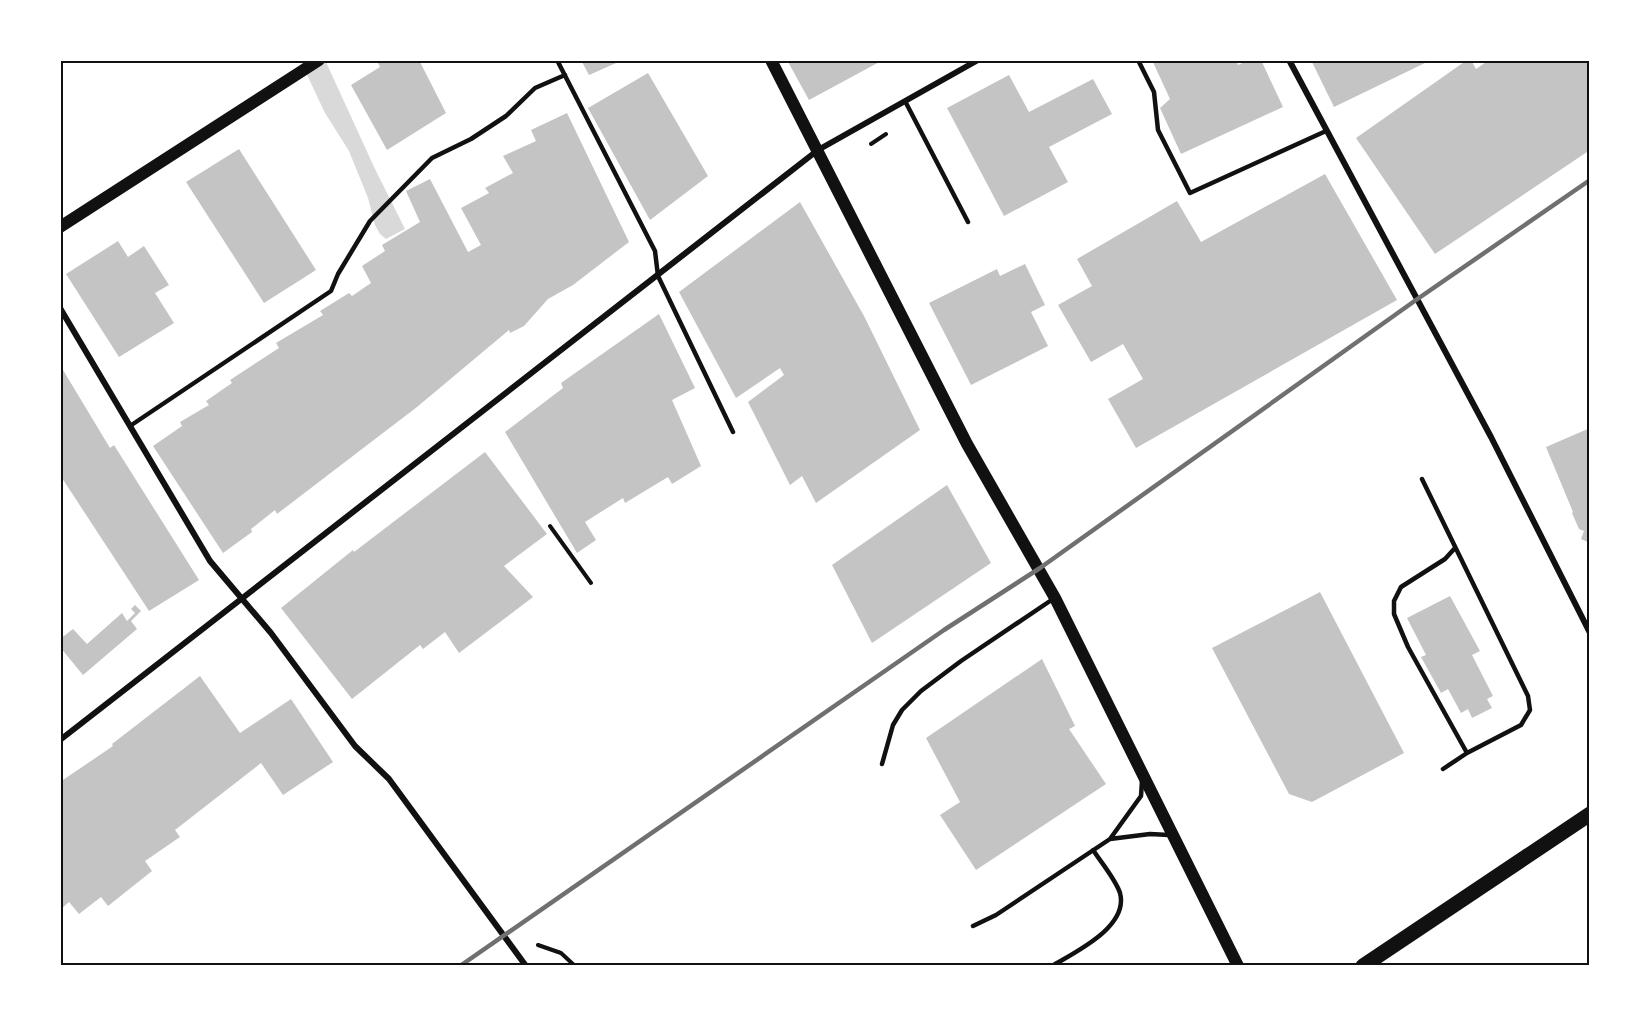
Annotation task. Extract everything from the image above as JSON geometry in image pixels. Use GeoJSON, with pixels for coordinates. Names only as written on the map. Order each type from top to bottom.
{"type":"FeatureCollection","features":[{"type":"Feature","properties":{"kind":"main road"},"geometry":{"type":"LineString","coordinates":[[60,227],[318,60]]}},
{"type":"Feature","properties":{"kind":"main road"},"geometry":{"type":"LineString","coordinates":[[771,60],[967,444],[1055,598],[1238,966]]}},
{"type":"Feature","properties":{"kind":"main road"},"geometry":{"type":"LineString","coordinates":[[1362,966],[1590,814]]}},
{"type":"Feature","properties":{"kind":"street"},"geometry":{"type":"LineString","coordinates":[[60,740],[818,150],[978,60]]}},
{"type":"Feature","properties":{"kind":"street"},"geometry":{"type":"LineString","coordinates":[[1288,60],[1491,437],[1590,633]]}},
{"type":"Feature","properties":{"kind":"street"},"geometry":{"type":"LineString","coordinates":[[60,308],[210,561],[271,633],[355,746],[389,779],[526,966]]}},
{"type":"Feature","properties":{"kind":"lane"},"geometry":{"type":"LineString","coordinates":[[557,60],[655,251],[658,276],[733,432]]}},
{"type":"Feature","properties":{"kind":"lane"},"geometry":{"type":"LineString","coordinates":[[1138,60],[1154,92],[1158,130],[1190,193],[1326,131]]}},
{"type":"Feature","properties":{"kind":"lane"},"geometry":{"type":"LineString","coordinates":[[130,426],[331,291],[338,274],[370,221],[432,158],[471,139],[506,116],[536,88],[565,75]]}},
{"type":"Feature","properties":{"kind":"lane"},"geometry":{"type":"LineString","coordinates":[[905,101],[968,222]]}},
{"type":"Feature","properties":{"kind":"lane"},"geometry":{"type":"LineString","coordinates":[[1422,479],[1528,696],[1530,710],[1521,725],[1467,753],[1443,769]]}},
{"type":"Feature","properties":{"kind":"lane"},"geometry":{"type":"LineString","coordinates":[[1455,548],[1445,559],[1401,587],[1394,602],[1394,614],[1408,646],[1467,753]]}},
{"type":"Feature","properties":{"kind":"lane"},"geometry":{"type":"LineString","coordinates":[[882,764],[893,725],[902,710],[921,691],[961,661],[1055,598]]}},
{"type":"Feature","properties":{"kind":"lane"},"geometry":{"type":"LineString","coordinates":[[973,926],[996,915],[1110,839],[1141,795],[1143,776]]}},
{"type":"Feature","properties":{"kind":"lane"},"geometry":{"type":"LineString","coordinates":[[1110,839],[1150,834],[1173,835]]}},
{"type":"Feature","properties":{"kind":"lane"},"geometry":{"type":"LineString","coordinates":[[1052,966],[1103,933],[1112,924],[1121,904],[1120,891],[1093,850]]}},
{"type":"Feature","properties":{"kind":"path"},"geometry":{"type":"LineString","coordinates":[[871,144],[886,134]]}},
{"type":"Feature","properties":{"kind":"path"},"geometry":{"type":"LineString","coordinates":[[550,526],[591,583]]}},
{"type":"Feature","properties":{"kind":"path"},"geometry":{"type":"LineString","coordinates":[[538,945],[561,953],[575,966]]}},
{"type":"Feature","properties":{"kind":"shaded area"},"geometry":{"type":"Polygon","coordinates":[[[300,60],[325,60],[405,229],[386,239],[380,234],[349,151],[325,113],[300,60]]]}},
{"type":"Feature","properties":{"kind":"building"},"geometry":{"type":"Polygon","coordinates":[[[384,60],[419,60],[446,113],[387,150],[351,85],[380,67],[378,63],[384,60]]]}},
{"type":"Feature","properties":{"kind":"building"},"geometry":{"type":"Polygon","coordinates":[[[581,60],[623,60],[589,75],[581,60]]]}},
{"type":"Feature","properties":{"kind":"building"},"geometry":{"type":"Polygon","coordinates":[[[787,60],[883,60],[809,100],[787,60]]]}},
{"type":"Feature","properties":{"kind":"building"},"geometry":{"type":"Polygon","coordinates":[[[1152,60],[1236,60],[1238,65],[1249,60],[1261,60],[1283,107],[1181,154],[1160,108],[1170,99],[1152,60]]]}},
{"type":"Feature","properties":{"kind":"building"},"geometry":{"type":"Polygon","coordinates":[[[1311,60],[1423,60],[1425,63],[1334,107],[1311,60]]]}},
{"type":"Feature","properties":{"kind":"building"},"geometry":{"type":"Polygon","coordinates":[[[1467,60],[1471,60],[1476,69],[1489,60],[1590,60],[1590,150],[1435,254],[1356,138],[1467,60]]]}},
{"type":"Feature","properties":{"kind":"building"},"geometry":{"type":"Polygon","coordinates":[[[648,73],[708,176],[650,220],[588,108],[648,73]]]}},
{"type":"Feature","properties":{"kind":"building"},"geometry":{"type":"Polygon","coordinates":[[[1009,75],[1029,112],[1093,79],[1112,114],[1049,147],[1068,182],[1004,216],[947,108],[1009,75]]]}},
{"type":"Feature","properties":{"kind":"building"},"geometry":{"type":"Polygon","coordinates":[[[567,113],[629,242],[573,285],[548,299],[524,326],[510,333],[509,330],[417,407],[277,514],[275,510],[251,529],[252,532],[223,553],[153,446],[182,426],[180,422],[209,405],[206,401],[232,383],[230,380],[279,348],[276,343],[323,315],[320,311],[349,293],[352,296],[371,283],[362,266],[385,251],[382,245],[420,222],[406,191],[430,179],[468,252],[481,245],[461,208],[489,193],[485,188],[513,173],[503,156],[536,141],[531,130],[567,113]]]}},
{"type":"Feature","properties":{"kind":"building"},"geometry":{"type":"Polygon","coordinates":[[[239,149],[316,270],[264,303],[186,182],[239,149]]]}},
{"type":"Feature","properties":{"kind":"building"},"geometry":{"type":"Polygon","coordinates":[[[1325,174],[1397,300],[1136,448],[1108,399],[1143,379],[1123,344],[1091,362],[1058,305],[1092,286],[1077,259],[1177,201],[1201,242],[1325,174]]]}},
{"type":"Feature","properties":{"kind":"building"},"geometry":{"type":"Polygon","coordinates":[[[800,202],[864,316],[920,430],[816,503],[802,476],[790,485],[748,402],[784,375],[780,368],[736,398],[679,292],[800,202]]]}},
{"type":"Feature","properties":{"kind":"building"},"geometry":{"type":"Polygon","coordinates":[[[118,241],[128,257],[144,246],[169,285],[155,293],[174,323],[119,357],[66,274],[118,241]]]}},
{"type":"Feature","properties":{"kind":"building"},"geometry":{"type":"Polygon","coordinates":[[[1025,264],[1045,305],[1031,312],[1048,346],[971,385],[929,303],[997,269],[1000,276],[1025,264]]]}},
{"type":"Feature","properties":{"kind":"building"},"geometry":{"type":"Polygon","coordinates":[[[659,314],[695,388],[672,400],[701,466],[672,484],[668,477],[625,503],[623,498],[585,522],[596,540],[577,553],[505,432],[563,388],[561,383],[659,314]]]}},
{"type":"Feature","properties":{"kind":"building"},"geometry":{"type":"Polygon","coordinates":[[[60,365],[110,448],[114,445],[199,580],[149,611],[60,475],[60,365]]]}},
{"type":"Feature","properties":{"kind":"building"},"geometry":{"type":"Polygon","coordinates":[[[1590,428],[1590,543],[1581,539],[1584,531],[1579,529],[1546,447],[1590,428]]]}},
{"type":"Feature","properties":{"kind":"building"},"geometry":{"type":"Polygon","coordinates":[[[485,452],[547,534],[504,566],[533,597],[459,653],[445,632],[423,649],[420,645],[352,699],[281,608],[353,550],[354,552],[485,452]]]}},
{"type":"Feature","properties":{"kind":"building"},"geometry":{"type":"Polygon","coordinates":[[[947,485],[991,563],[872,643],[832,565],[947,485]]]}},
{"type":"Feature","properties":{"kind":"building"},"geometry":{"type":"Polygon","coordinates":[[[1320,592],[1404,753],[1312,802],[1289,794],[1212,648],[1320,592]]]}},
{"type":"Feature","properties":{"kind":"building"},"geometry":{"type":"Polygon","coordinates":[[[1450,596],[1480,651],[1472,655],[1493,696],[1487,699],[1492,708],[1472,718],[1468,709],[1461,713],[1448,689],[1441,693],[1421,657],[1426,655],[1407,618],[1450,596]]]}},
{"type":"Feature","properties":{"kind":"building"},"geometry":{"type":"Polygon","coordinates":[[[135,605],[141,611],[131,621],[137,629],[83,675],[60,647],[60,639],[73,629],[87,644],[122,613],[127,621],[135,613],[131,609],[135,605]]]}},
{"type":"Feature","properties":{"kind":"building"},"geometry":{"type":"Polygon","coordinates":[[[1042,659],[1075,726],[1069,729],[1106,784],[976,870],[940,815],[960,802],[926,738],[1042,659]]]}},
{"type":"Feature","properties":{"kind":"building"},"geometry":{"type":"Polygon","coordinates":[[[200,676],[240,733],[291,699],[333,762],[283,795],[261,763],[175,830],[180,837],[145,861],[152,871],[108,906],[101,897],[79,914],[69,902],[60,910],[60,782],[113,746],[112,744],[200,676]]]}},
{"type":"Feature","properties":{"kind":"railway"},"geometry":{"type":"LineString","coordinates":[[460,966],[944,630],[1040,568],[1416,300],[1590,180]]}}]}
